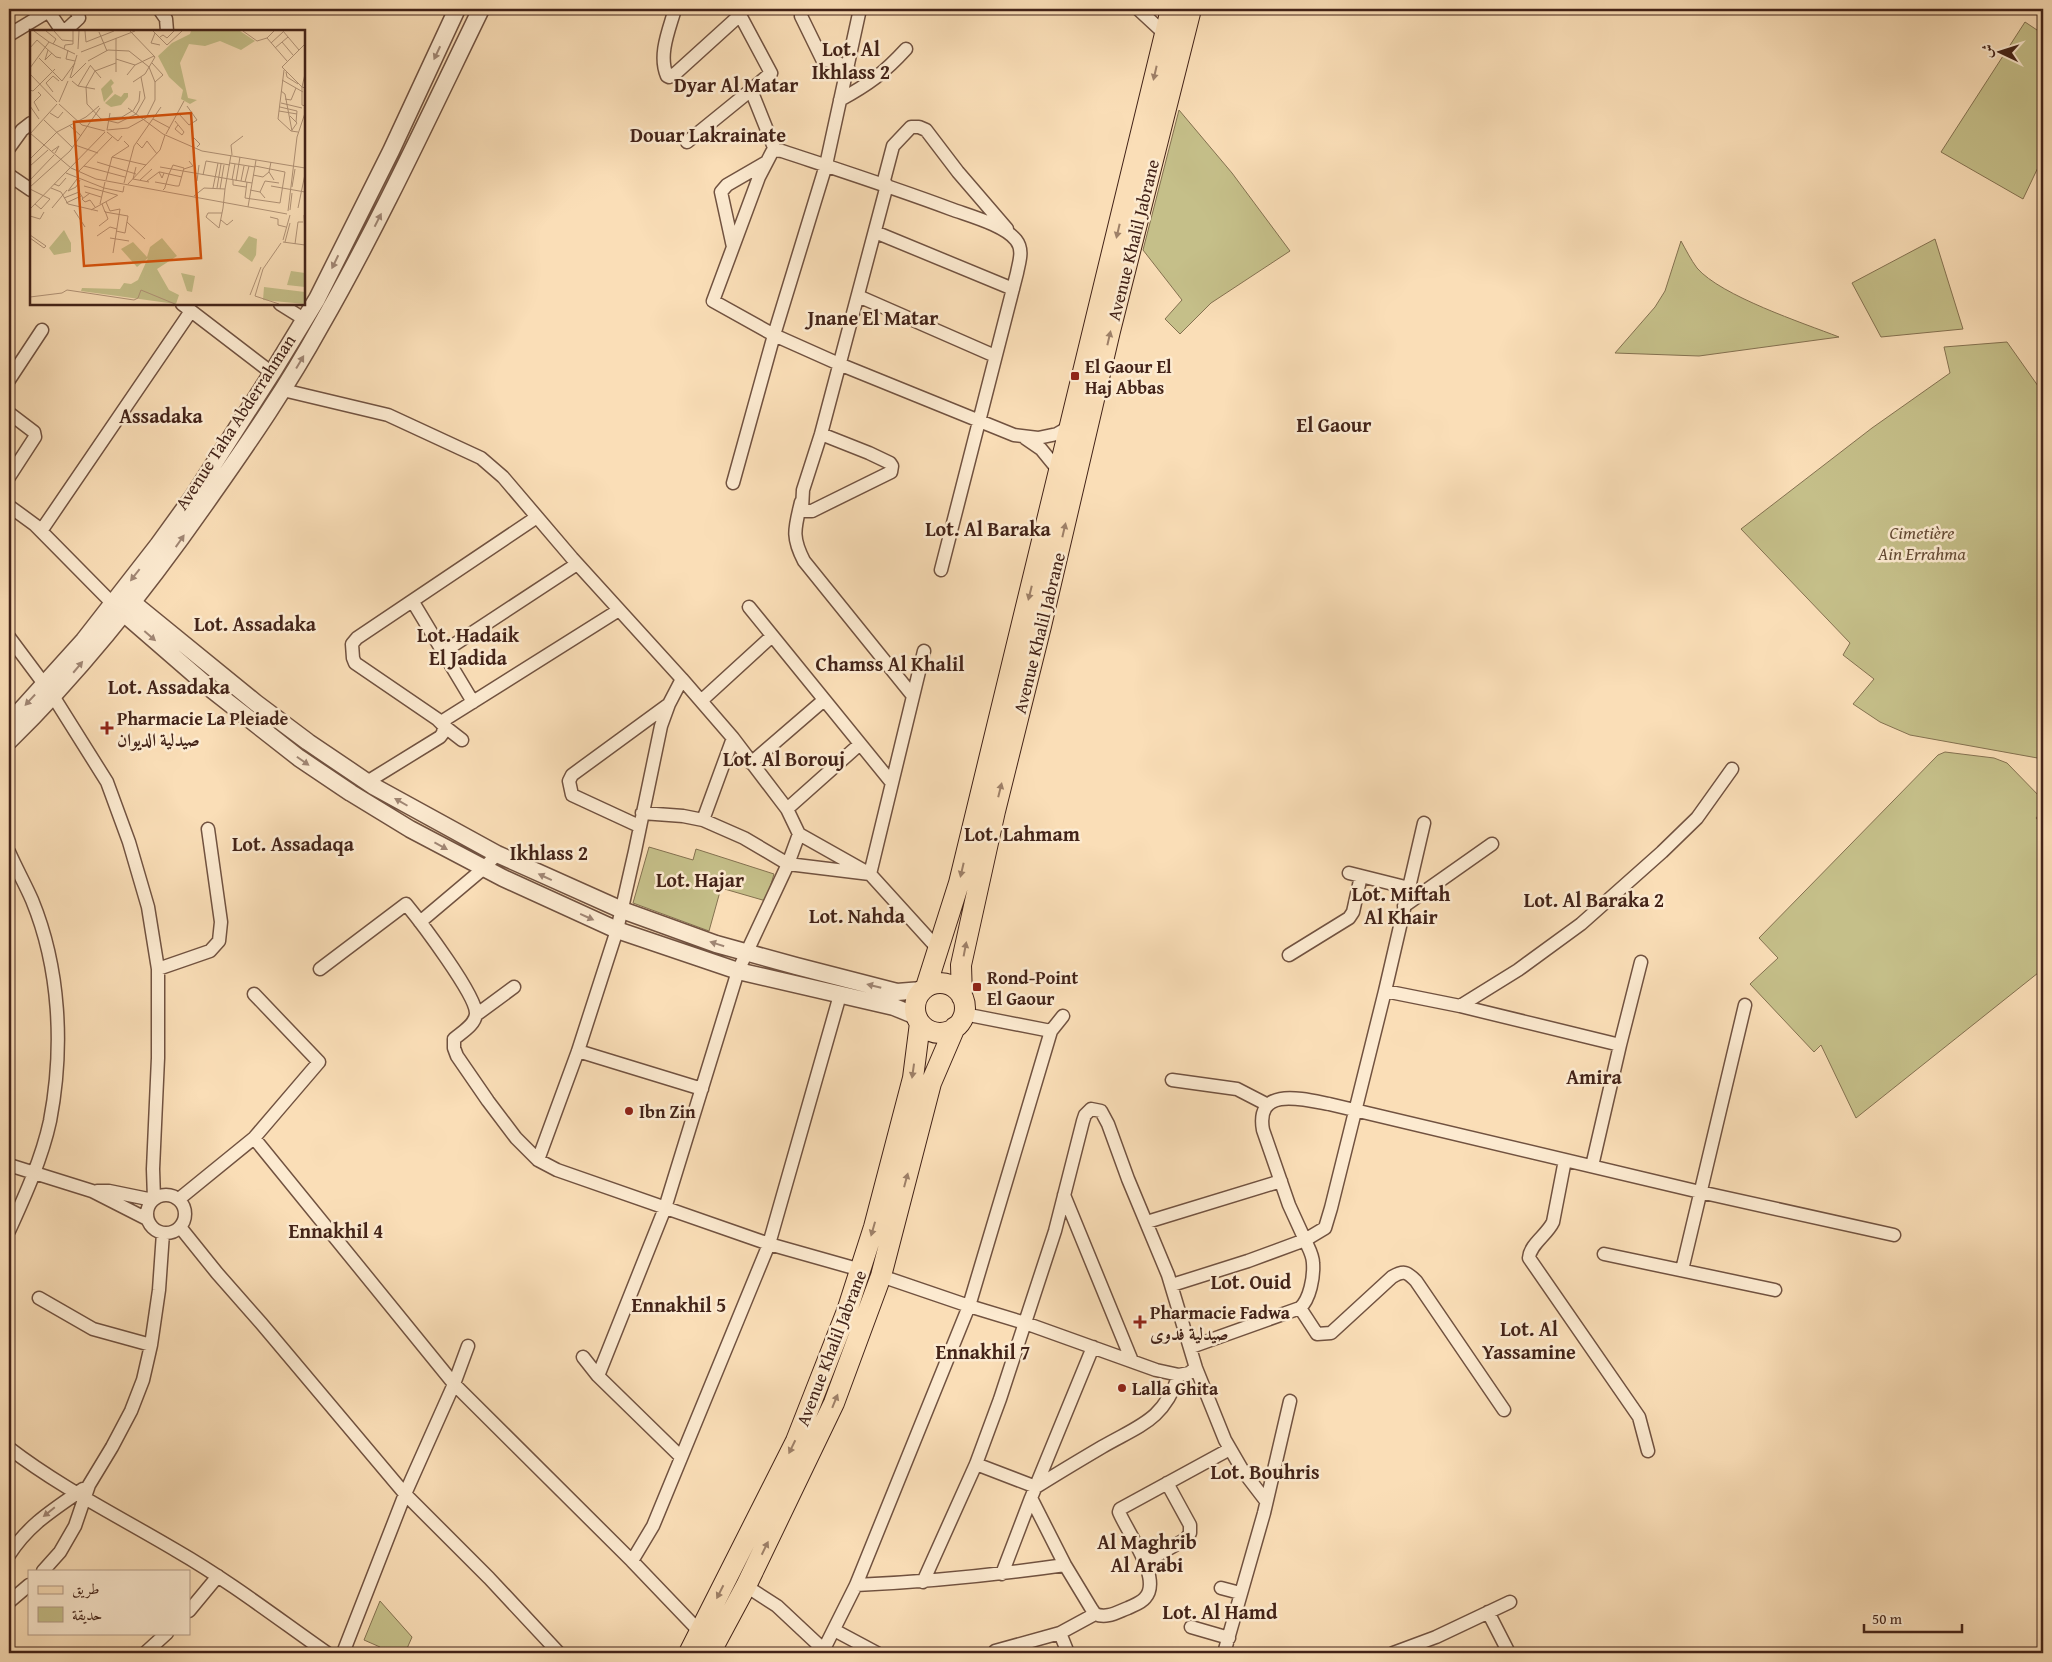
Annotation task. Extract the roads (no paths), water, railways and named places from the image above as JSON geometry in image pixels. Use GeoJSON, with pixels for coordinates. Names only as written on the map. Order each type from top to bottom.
{"type":"FeatureCollection","features":[{"type":"Feature","properties":{"kind":"main road","name":"Avenue Khalil Jabrane"},"geometry":{"type":"LineString","coordinates":[[710,1653],[746,1586],[830,1412],[856,1347],[881,1276],[931,1083],[960,1013],[961,965],[988,839],[1110,331],[1168,47],[1171,9]]}},
{"type":"Feature","properties":{"kind":"main road","name":"Avenue Khalil Jabrane"},"geometry":{"type":"LineString","coordinates":[[924,989],[939,950],[959,883],[1071,426],[1168,47],[1191,9]]}},
{"type":"Feature","properties":{"kind":"main road"},"geometry":{"type":"LineString","coordinates":[[934,984],[951,985],[958,990],[960,1013],[941,1033],[926,1028],[918,1019],[916,1000],[924,989],[934,984]]}},
{"type":"Feature","properties":{"kind":"main road","name":"Avenue Khalil Jabrane"},"geometry":{"type":"LineString","coordinates":[[689,1653],[796,1440],[847,1311],[861,1270],[913,1078],[918,1019]]}},
{"type":"Feature","properties":{"kind":"street"},"geometry":{"type":"LineString","coordinates":[[9,35],[49,9],[62,30]]}},
{"type":"Feature","properties":{"kind":"street"},"geometry":{"type":"LineString","coordinates":[[64,30],[79,18],[76,9]]}},
{"type":"Feature","properties":{"kind":"street"},"geometry":{"type":"LineString","coordinates":[[159,9],[166,19],[167,30]]}},
{"type":"Feature","properties":{"kind":"street","name":"Avenue Taha Abderrahman"},"geometry":{"type":"LineString","coordinates":[[123,603],[251,406],[317,299],[457,9]]}},
{"type":"Feature","properties":{"kind":"street","name":"Avenue Taha Abderrahman"},"geometry":{"type":"LineString","coordinates":[[9,741],[49,690],[123,603],[173,551],[266,417],[363,249],[404,170],[481,9]]}},
{"type":"Feature","properties":{"kind":"street"},"geometry":{"type":"LineString","coordinates":[[675,9],[662,57],[666,76],[670,77],[676,73],[740,15],[771,73],[687,142]]}},
{"type":"Feature","properties":{"kind":"street"},"geometry":{"type":"LineString","coordinates":[[727,26],[732,9]]}},
{"type":"Feature","properties":{"kind":"street"},"geometry":{"type":"LineString","coordinates":[[733,483],[774,335],[826,166],[860,9]]}},
{"type":"Feature","properties":{"kind":"street"},"geometry":{"type":"LineString","coordinates":[[1138,9],[1168,47]]}},
{"type":"Feature","properties":{"kind":"street"},"geometry":{"type":"LineString","coordinates":[[801,16],[822,60],[848,66]]}},
{"type":"Feature","properties":{"kind":"street"},"geometry":{"type":"LineString","coordinates":[[840,100],[868,85],[906,49]]}},
{"type":"Feature","properties":{"kind":"street"},"geometry":{"type":"LineString","coordinates":[[751,90],[775,150]]}},
{"type":"Feature","properties":{"kind":"street"},"geometry":{"type":"LineString","coordinates":[[9,148],[22,130],[30,124]]}},
{"type":"Feature","properties":{"kind":"street"},"geometry":{"type":"LineString","coordinates":[[913,696],[804,561],[796,546],[794,531],[875,232],[893,146],[911,127],[919,127],[926,130],[958,172],[1018,242],[1021,251],[941,570]]}},
{"type":"Feature","properties":{"kind":"street"},"geometry":{"type":"LineString","coordinates":[[775,150],[765,163],[713,301],[774,335],[839,364],[1025,438],[1041,450],[1060,471]]}},
{"type":"Feature","properties":{"kind":"street"},"geometry":{"type":"LineString","coordinates":[[775,150],[885,185],[987,222],[1011,235]]}},
{"type":"Feature","properties":{"kind":"street"},"geometry":{"type":"LineString","coordinates":[[733,247],[721,192],[727,185],[765,163]]}},
{"type":"Feature","properties":{"kind":"street"},"geometry":{"type":"LineString","coordinates":[[9,175],[30,189]]}},
{"type":"Feature","properties":{"kind":"street"},"geometry":{"type":"LineString","coordinates":[[875,232],[1013,289]]}},
{"type":"Feature","properties":{"kind":"street"},"geometry":{"type":"LineString","coordinates":[[858,296],[995,356]]}},
{"type":"Feature","properties":{"kind":"street"},"geometry":{"type":"LineString","coordinates":[[282,305],[304,319]]}},
{"type":"Feature","properties":{"kind":"street"},"geometry":{"type":"LineString","coordinates":[[41,531],[186,307],[272,372]]}},
{"type":"Feature","properties":{"kind":"street"},"geometry":{"type":"LineString","coordinates":[[9,380],[42,330]]}},
{"type":"Feature","properties":{"kind":"street"},"geometry":{"type":"LineString","coordinates":[[283,390],[388,415],[481,458],[503,476],[577,564],[733,738],[787,809],[799,834],[870,874],[939,950]]}},
{"type":"Feature","properties":{"kind":"street"},"geometry":{"type":"LineString","coordinates":[[251,406],[266,417]]}},
{"type":"Feature","properties":{"kind":"street"},"geometry":{"type":"LineString","coordinates":[[9,413],[30,427],[35,437],[9,477]]}},
{"type":"Feature","properties":{"kind":"street"},"geometry":{"type":"LineString","coordinates":[[1025,438],[1049,436],[1064,431],[1071,426]]}},
{"type":"Feature","properties":{"kind":"street"},"geometry":{"type":"LineString","coordinates":[[801,500],[804,511],[812,511],[874,482],[892,470],[890,463],[869,452],[821,434]]}},
{"type":"Feature","properties":{"kind":"street"},"geometry":{"type":"LineString","coordinates":[[9,506],[41,531],[123,603],[232,706],[299,758],[410,829],[524,889],[616,930],[738,971],[894,1007],[918,1019]]}},
{"type":"Feature","properties":{"kind":"street"},"geometry":{"type":"LineString","coordinates":[[462,740],[355,663],[352,644],[357,638],[537,517]]}},
{"type":"Feature","properties":{"kind":"street"},"geometry":{"type":"LineString","coordinates":[[443,652],[577,564]]}},
{"type":"Feature","properties":{"kind":"street"},"geometry":{"type":"LineString","coordinates":[[413,602],[473,702]]}},
{"type":"Feature","properties":{"kind":"street"},"geometry":{"type":"LineString","coordinates":[[123,603],[308,742],[366,782],[497,854],[622,910],[716,944],[897,992],[924,989]]}},
{"type":"Feature","properties":{"kind":"street"},"geometry":{"type":"LineString","coordinates":[[749,607],[892,783]]}},
{"type":"Feature","properties":{"kind":"street"},"geometry":{"type":"LineString","coordinates":[[442,724],[473,702],[619,610]]}},
{"type":"Feature","properties":{"kind":"street"},"geometry":{"type":"LineString","coordinates":[[701,701],[772,636]]}},
{"type":"Feature","properties":{"kind":"street"},"geometry":{"type":"LineString","coordinates":[[9,637],[49,690],[107,782],[130,842],[148,907],[158,969],[158,1058],[153,1199],[147,1212],[147,1219]]}},
{"type":"Feature","properties":{"kind":"street"},"geometry":{"type":"LineString","coordinates":[[870,874],[924,651]]}},
{"type":"Feature","properties":{"kind":"street"},"geometry":{"type":"LineString","coordinates":[[538,1160],[578,1051],[622,910],[661,726],[669,704],[682,679]]}},
{"type":"Feature","properties":{"kind":"street","name":"Avenue Taha Abderrahman"},"geometry":{"type":"LineString","coordinates":[[9,723],[49,690]]}},
{"type":"Feature","properties":{"kind":"street"},"geometry":{"type":"LineString","coordinates":[[751,763],[824,700]]}},
{"type":"Feature","properties":{"kind":"street"},"geometry":{"type":"LineString","coordinates":[[639,826],[572,795],[569,781],[572,775],[669,704]]}},
{"type":"Feature","properties":{"kind":"street"},"geometry":{"type":"LineString","coordinates":[[366,782],[440,737],[444,733],[442,724]]}},
{"type":"Feature","properties":{"kind":"street"},"geometry":{"type":"LineString","coordinates":[[703,820],[733,738]]}},
{"type":"Feature","properties":{"kind":"street"},"geometry":{"type":"LineString","coordinates":[[787,809],[860,744]]}},
{"type":"Feature","properties":{"kind":"street"},"geometry":{"type":"LineString","coordinates":[[1460,1006],[1518,970],[1581,924],[1697,818],[1732,769]]}},
{"type":"Feature","properties":{"kind":"street"},"geometry":{"type":"LineString","coordinates":[[642,813],[683,816],[703,820],[744,838],[788,864],[870,874]]}},
{"type":"Feature","properties":{"kind":"street"},"geometry":{"type":"LineString","coordinates":[[1172,1285],[1248,1261],[1305,1240],[1325,1228],[1332,1208],[1424,823]]}},
{"type":"Feature","properties":{"kind":"street"},"geometry":{"type":"LineString","coordinates":[[158,969],[210,951],[219,941],[221,922],[208,829]]}},
{"type":"Feature","properties":{"kind":"street"},"geometry":{"type":"LineString","coordinates":[[598,1376],[665,1208],[738,971],[788,864],[799,834]]}},
{"type":"Feature","properties":{"kind":"street"},"geometry":{"type":"LineString","coordinates":[[1404,906],[1492,844]]}},
{"type":"Feature","properties":{"kind":"street"},"geometry":{"type":"LineString","coordinates":[[9,852],[32,901],[45,941],[55,983],[58,1034],[56,1080],[50,1121],[34,1172],[9,1231]]}},
{"type":"Feature","properties":{"kind":"street"},"geometry":{"type":"LineString","coordinates":[[420,922],[484,868],[497,854]]}},
{"type":"Feature","properties":{"kind":"street"},"geometry":{"type":"LineString","coordinates":[[1289,955],[1349,918],[1353,912],[1355,874],[1409,888]]}},
{"type":"Feature","properties":{"kind":"street"},"geometry":{"type":"LineString","coordinates":[[320,969],[406,904],[468,991],[476,1016]]}},
{"type":"Feature","properties":{"kind":"street"},"geometry":{"type":"LineString","coordinates":[[1592,1166],[1641,962]]}},
{"type":"Feature","properties":{"kind":"street"},"geometry":{"type":"LineString","coordinates":[[514,987],[476,1016],[474,1021],[454,1040],[454,1048],[504,1124],[538,1160],[557,1170],[769,1244],[861,1270]]}},
{"type":"Feature","properties":{"kind":"street"},"geometry":{"type":"LineString","coordinates":[[1385,991],[1460,1006],[1620,1045]]}},
{"type":"Feature","properties":{"kind":"street"},"geometry":{"type":"LineString","coordinates":[[179,1200],[254,1138],[319,1062],[254,994]]}},
{"type":"Feature","properties":{"kind":"street"},"geometry":{"type":"LineString","coordinates":[[632,1561],[653,1526],[769,1244],[840,995]]}},
{"type":"Feature","properties":{"kind":"street"},"geometry":{"type":"LineString","coordinates":[[1682,1270],[1745,1004]]}},
{"type":"Feature","properties":{"kind":"street"},"geometry":{"type":"LineString","coordinates":[[960,1013],[1051,1031]]}},
{"type":"Feature","properties":{"kind":"street"},"geometry":{"type":"LineString","coordinates":[[746,1586],[778,1606],[823,1652],[856,1585],[969,1306],[1051,1031],[1063,1016]]}},
{"type":"Feature","properties":{"kind":"street"},"geometry":{"type":"LineString","coordinates":[[578,1051],[702,1089]]}},
{"type":"Feature","properties":{"kind":"street"},"geometry":{"type":"LineString","coordinates":[[1172,1080],[1238,1089],[1268,1105]]}},
{"type":"Feature","properties":{"kind":"street"},"geometry":{"type":"LineString","coordinates":[[1191,1347],[1300,1308],[1307,1298],[1313,1262],[1267,1144],[1262,1121],[1263,1113],[1268,1105],[1277,1099],[1298,1098],[1329,1104],[1700,1192],[1894,1234]]}},
{"type":"Feature","properties":{"kind":"street"},"geometry":{"type":"LineString","coordinates":[[923,1582],[976,1464],[1000,1399],[1055,1231],[1082,1121],[1088,1111],[1096,1109],[1101,1111],[1108,1124],[1172,1285],[1196,1368],[1212,1410],[1230,1449],[1243,1471],[1266,1501]]}},
{"type":"Feature","properties":{"kind":"street"},"geometry":{"type":"LineString","coordinates":[[254,1138],[454,1384],[632,1561],[700,1632]]}},
{"type":"Feature","properties":{"kind":"street"},"geometry":{"type":"LineString","coordinates":[[1565,1160],[1553,1222],[1549,1230],[1531,1248],[1529,1258],[1639,1417],[1648,1451]]}},
{"type":"Feature","properties":{"kind":"street"},"geometry":{"type":"LineString","coordinates":[[9,1165],[92,1191],[147,1219],[156,1230],[163,1233],[169,1233],[180,1227],[185,1216],[183,1204],[172,1196],[165,1195],[153,1199],[109,1191],[92,1191]]}},
{"type":"Feature","properties":{"kind":"street"},"geometry":{"type":"LineString","coordinates":[[1147,1222],[1281,1181]]}},
{"type":"Feature","properties":{"kind":"street"},"geometry":{"type":"LineString","coordinates":[[1064,1195],[1132,1361]]}},
{"type":"Feature","properties":{"kind":"street"},"geometry":{"type":"LineString","coordinates":[[180,1227],[405,1494],[489,1578],[559,1653]]}},
{"type":"Feature","properties":{"kind":"street"},"geometry":{"type":"LineString","coordinates":[[9,1555],[20,1538],[56,1506],[81,1495],[112,1447],[131,1411],[143,1380],[151,1345],[161,1272],[163,1233]]}},
{"type":"Feature","properties":{"kind":"street"},"geometry":{"type":"LineString","coordinates":[[1604,1254],[1775,1290]]}},
{"type":"Feature","properties":{"kind":"street"},"geometry":{"type":"LineString","coordinates":[[1300,1308],[1317,1334],[1331,1332],[1392,1277],[1401,1272],[1407,1272],[1416,1281],[1504,1410]]}},
{"type":"Feature","properties":{"kind":"street"},"geometry":{"type":"LineString","coordinates":[[881,1276],[1025,1323],[1156,1370],[1179,1376],[1189,1373],[1196,1368]]}},
{"type":"Feature","properties":{"kind":"street"},"geometry":{"type":"LineString","coordinates":[[39,1298],[93,1329],[151,1345]]}},
{"type":"Feature","properties":{"kind":"street"},"geometry":{"type":"LineString","coordinates":[[342,1653],[405,1494],[454,1384],[468,1346]]}},
{"type":"Feature","properties":{"kind":"street"},"geometry":{"type":"LineString","coordinates":[[1002,1574],[1093,1347]]}},
{"type":"Feature","properties":{"kind":"street"},"geometry":{"type":"LineString","coordinates":[[583,1357],[598,1376],[681,1457]]}},
{"type":"Feature","properties":{"kind":"street"},"geometry":{"type":"LineString","coordinates":[[1033,1493],[1104,1446],[1142,1427],[1167,1401],[1173,1392],[1179,1376]]}},
{"type":"Feature","properties":{"kind":"street"},"geometry":{"type":"LineString","coordinates":[[1224,1653],[1266,1501],[1290,1401]]}},
{"type":"Feature","properties":{"kind":"street"},"geometry":{"type":"LineString","coordinates":[[9,1448],[41,1472],[218,1576],[327,1653]]}},
{"type":"Feature","properties":{"kind":"street"},"geometry":{"type":"LineString","coordinates":[[976,1464],[1033,1493],[1065,1565],[1095,1614],[1106,1617],[1146,1598],[1151,1586],[1145,1562],[1118,1512],[1120,1509],[1230,1449]]}},
{"type":"Feature","properties":{"kind":"street"},"geometry":{"type":"LineString","coordinates":[[1145,1562],[1186,1538],[1190,1533],[1190,1525],[1167,1483]]}},
{"type":"Feature","properties":{"kind":"street"},"geometry":{"type":"LineString","coordinates":[[44,1570],[60,1552],[71,1534],[79,1515],[81,1495]]}},
{"type":"Feature","properties":{"kind":"street"},"geometry":{"type":"LineString","coordinates":[[856,1585],[923,1582],[1065,1565]]}},
{"type":"Feature","properties":{"kind":"street"},"geometry":{"type":"LineString","coordinates":[[190,1610],[218,1576]]}},
{"type":"Feature","properties":{"kind":"street"},"geometry":{"type":"LineString","coordinates":[[9,1602],[28,1586]]}},
{"type":"Feature","properties":{"kind":"street"},"geometry":{"type":"LineString","coordinates":[[1221,1588],[1240,1593]]}},
{"type":"Feature","properties":{"kind":"street"},"geometry":{"type":"LineString","coordinates":[[1393,1653],[1436,1636],[1510,1602]]}},
{"type":"Feature","properties":{"kind":"street"},"geometry":{"type":"LineString","coordinates":[[1488,1612],[1509,1653]]}},
{"type":"Feature","properties":{"kind":"street"},"geometry":{"type":"LineString","coordinates":[[996,1653],[996,1651],[1060,1633],[1095,1614]]}},
{"type":"Feature","properties":{"kind":"street"},"geometry":{"type":"LineString","coordinates":[[1191,1627],[1229,1638]]}},
{"type":"Feature","properties":{"kind":"street"},"geometry":{"type":"LineString","coordinates":[[834,1630],[877,1653]]}},
{"type":"Feature","properties":{"kind":"street"},"geometry":{"type":"LineString","coordinates":[[1060,1633],[1068,1653]]}},
{"type":"Feature","properties":{"kind":"street"},"geometry":{"type":"LineString","coordinates":[[145,1653],[166,1634]]}},
{"type":"Feature","properties":{"kind":"place","name":"El Gaour El Haj Abbas"},"geometry":{"type":"Point","coordinates":[1075,376]}},
{"type":"Feature","properties":{"kind":"place","name":"Pharmacie La Pleiade صيدلية الديوان"},"geometry":{"type":"Point","coordinates":[107,728]}},
{"type":"Feature","properties":{"kind":"place","name":"Rond-Point El Gaour"},"geometry":{"type":"Point","coordinates":[977,987]}},
{"type":"Feature","properties":{"kind":"place","name":"Ibn Zin"},"geometry":{"type":"Point","coordinates":[629,1111]}},
{"type":"Feature","properties":{"kind":"place","name":"Pharmacie Fadwa صيدلية فدوى"},"geometry":{"type":"Point","coordinates":[1140,1322]}},
{"type":"Feature","properties":{"kind":"place","name":"Lalla Ghita"},"geometry":{"type":"Point","coordinates":[1122,1388]}},
{"type":"Feature","properties":{"kind":"district","name":"Lot. Al Ikhlass 2"},"geometry":{"type":"Point","coordinates":[851,60]}},
{"type":"Feature","properties":{"kind":"district","name":"Dyar Al Matar"},"geometry":{"type":"Point","coordinates":[736,84]}},
{"type":"Feature","properties":{"kind":"district","name":"Douar Lakrainate"},"geometry":{"type":"Point","coordinates":[708,134]}},
{"type":"Feature","properties":{"kind":"district","name":"Jnane El Matar"},"geometry":{"type":"Point","coordinates":[873,317]}},
{"type":"Feature","properties":{"kind":"district","name":"Assadaka"},"geometry":{"type":"Point","coordinates":[161,415]}},
{"type":"Feature","properties":{"kind":"district","name":"El Gaour"},"geometry":{"type":"Point","coordinates":[1334,424]}},
{"type":"Feature","properties":{"kind":"district","name":"Lot. Al Baraka"},"geometry":{"type":"Point","coordinates":[988,528]}},
{"type":"Feature","properties":{"kind":"district","name":"Lot. Assadaka"},"geometry":{"type":"Point","coordinates":[255,623]}},
{"type":"Feature","properties":{"kind":"district","name":"Lot. Hadaik El Jadida"},"geometry":{"type":"Point","coordinates":[468,646]}},
{"type":"Feature","properties":{"kind":"district","name":"Chamss Al Khalil"},"geometry":{"type":"Point","coordinates":[890,663]}},
{"type":"Feature","properties":{"kind":"district","name":"Lot. Assadaka"},"geometry":{"type":"Point","coordinates":[169,686]}},
{"type":"Feature","properties":{"kind":"district","name":"Lot. Al Borouj"},"geometry":{"type":"Point","coordinates":[784,758]}},
{"type":"Feature","properties":{"kind":"district","name":"Lot. Lahmam"},"geometry":{"type":"Point","coordinates":[1022,833]}},
{"type":"Feature","properties":{"kind":"district","name":"Lot. Assadaqa"},"geometry":{"type":"Point","coordinates":[293,843]}},
{"type":"Feature","properties":{"kind":"district","name":"Ikhlass 2"},"geometry":{"type":"Point","coordinates":[549,852]}},
{"type":"Feature","properties":{"kind":"district","name":"Lot. Hajar"},"geometry":{"type":"Point","coordinates":[700,879]}},
{"type":"Feature","properties":{"kind":"district","name":"Lot. Al Baraka 2"},"geometry":{"type":"Point","coordinates":[1594,899]}},
{"type":"Feature","properties":{"kind":"district","name":"Lot. Miftah Al Khair"},"geometry":{"type":"Point","coordinates":[1401,904]}},
{"type":"Feature","properties":{"kind":"district","name":"Lot. Nahda"},"geometry":{"type":"Point","coordinates":[857,915]}},
{"type":"Feature","properties":{"kind":"district","name":"Amira"},"geometry":{"type":"Point","coordinates":[1594,1076]}},
{"type":"Feature","properties":{"kind":"district","name":"Ennakhil 4"},"geometry":{"type":"Point","coordinates":[336,1230]}},
{"type":"Feature","properties":{"kind":"district","name":"Lot. Ouid"},"geometry":{"type":"Point","coordinates":[1251,1281]}},
{"type":"Feature","properties":{"kind":"district","name":"Ennakhil 5"},"geometry":{"type":"Point","coordinates":[679,1304]}},
{"type":"Feature","properties":{"kind":"district","name":"Lot. Al Yassamine"},"geometry":{"type":"Point","coordinates":[1529,1340]}},
{"type":"Feature","properties":{"kind":"district","name":"Ennakhil 7"},"geometry":{"type":"Point","coordinates":[983,1351]}},
{"type":"Feature","properties":{"kind":"district","name":"Lot. Bouhris"},"geometry":{"type":"Point","coordinates":[1265,1471]}},
{"type":"Feature","properties":{"kind":"district","name":"Al Maghrib Al Arabi"},"geometry":{"type":"Point","coordinates":[1147,1552]}},
{"type":"Feature","properties":{"kind":"district","name":"Lot. Al Hamd"},"geometry":{"type":"Point","coordinates":[1220,1611]}},
{"type":"Feature","properties":{"kind":"park label","name":"Cimetière Ain Errahma"},"geometry":{"type":"Point","coordinates":[1922,542]}}]}
